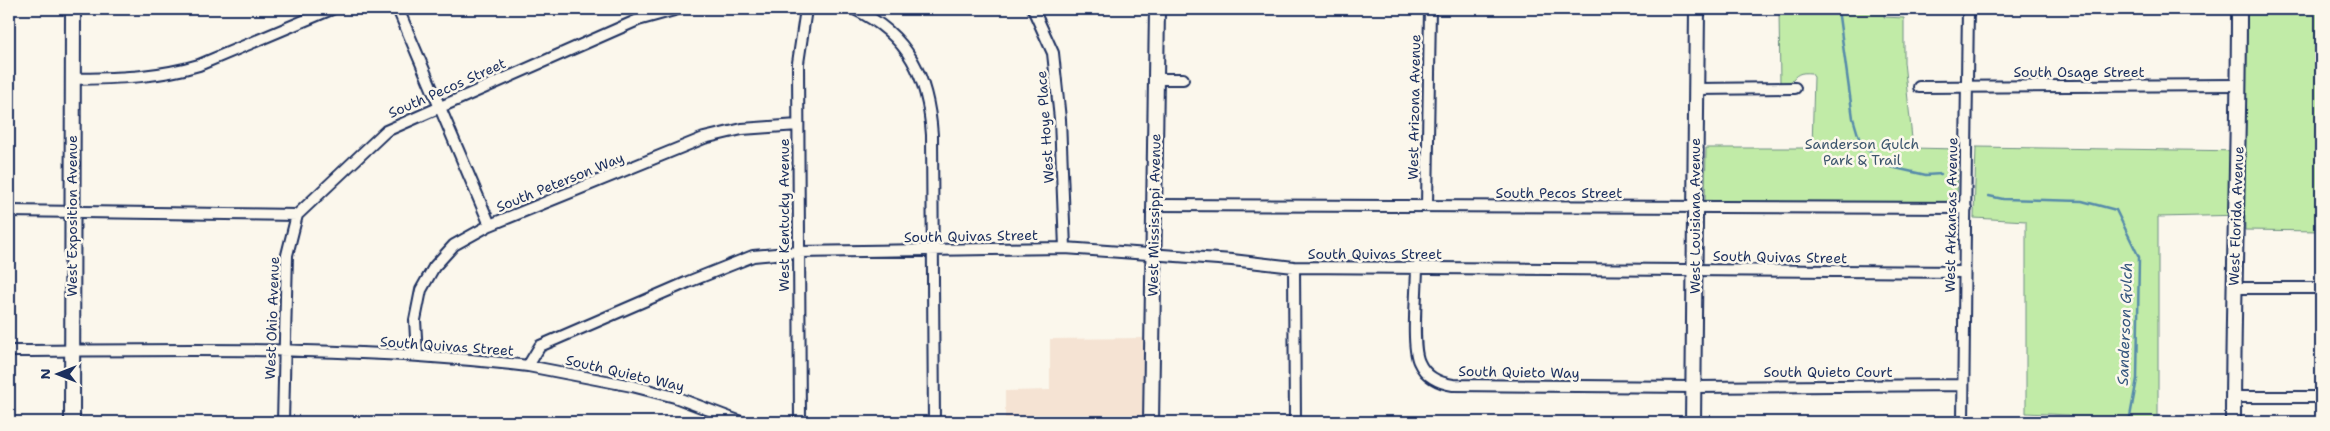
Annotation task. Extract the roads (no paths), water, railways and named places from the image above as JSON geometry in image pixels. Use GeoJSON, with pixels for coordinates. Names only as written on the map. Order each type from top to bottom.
{"type":"FeatureCollection","features":[{"type":"Feature","properties":{"kind":"street","name":"West Exposition Avenue"},"geometry":{"type":"LineString","coordinates":[[72,422],[73,9]]}},
{"type":"Feature","properties":{"kind":"street"},"geometry":{"type":"LineString","coordinates":[[72,79],[132,78],[177,72],[199,65],[332,9]]}},
{"type":"Feature","properties":{"kind":"street"},"geometry":{"type":"LineString","coordinates":[[398,9],[490,225]]}},
{"type":"Feature","properties":{"kind":"street","name":"South Pecos Street"},"geometry":{"type":"LineString","coordinates":[[298,215],[386,131],[440,105],[638,20],[678,9]]}},
{"type":"Feature","properties":{"kind":"street","name":"West Kentucky Avenue"},"geometry":{"type":"LineString","coordinates":[[800,422],[798,63],[806,9]]}},
{"type":"Feature","properties":{"kind":"street"},"geometry":{"type":"LineString","coordinates":[[854,9],[890,32],[907,52],[925,86],[931,114],[934,251],[934,422]]}},
{"type":"Feature","properties":{"kind":"street","name":"West Hoye Place"},"geometry":{"type":"LineString","coordinates":[[1033,9],[1053,53],[1060,119],[1065,248]]}},
{"type":"Feature","properties":{"kind":"street","name":"West Mississippi Avenue"},"geometry":{"type":"LineString","coordinates":[[1150,422],[1157,9]]}},
{"type":"Feature","properties":{"kind":"street","name":"West Arizona Avenue"},"geometry":{"type":"LineString","coordinates":[[1426,206],[1430,9]]}},
{"type":"Feature","properties":{"kind":"street","name":"West Louisiana Avenue"},"geometry":{"type":"LineString","coordinates":[[1693,422],[1697,9]]}},
{"type":"Feature","properties":{"kind":"street","name":"West Arkansas Avenue"},"geometry":{"type":"LineString","coordinates":[[1962,422],[1968,9]]}},
{"type":"Feature","properties":{"kind":"street","name":"West Florida Avenue"},"geometry":{"type":"LineString","coordinates":[[2233,422],[2233,288],[2239,155],[2239,9]]}},
{"type":"Feature","properties":{"kind":"street"},"geometry":{"type":"LineString","coordinates":[[1157,79],[1183,79]]}},
{"type":"Feature","properties":{"kind":"street","name":"South Osage Street"},"geometry":{"type":"LineString","coordinates":[[1919,87],[2239,85]]}},
{"type":"Feature","properties":{"kind":"street"},"geometry":{"type":"LineString","coordinates":[[1697,88],[1795,88]]}},
{"type":"Feature","properties":{"kind":"street","name":"South Peterson Way"},"geometry":{"type":"LineString","coordinates":[[417,355],[416,314],[420,290],[426,278],[454,245],[490,225],[704,138],[742,129],[798,125]]}},
{"type":"Feature","properties":{"kind":"street","name":"South Pecos Street"},"geometry":{"type":"LineString","coordinates":[[1153,205],[1966,208]]}},
{"type":"Feature","properties":{"kind":"street"},"geometry":{"type":"LineString","coordinates":[[9,211],[298,215]]}},
{"type":"Feature","properties":{"kind":"street","name":"West Ohio Avenue"},"geometry":{"type":"LineString","coordinates":[[283,422],[287,255],[298,215]]}},
{"type":"Feature","properties":{"kind":"street","name":"South Quivas Street"},"geometry":{"type":"LineString","coordinates":[[9,351],[284,352],[417,355],[528,366],[540,346],[688,282],[753,256],[798,252],[1065,248],[1294,267],[1963,272]]}},
{"type":"Feature","properties":{"kind":"street"},"geometry":{"type":"LineString","coordinates":[[1294,267],[1295,422]]}},
{"type":"Feature","properties":{"kind":"street","name":"South Quieto Way"},"geometry":{"type":"LineString","coordinates":[[1417,267],[1416,354],[1423,369],[1443,383],[1694,387]]}},
{"type":"Feature","properties":{"kind":"street"},"geometry":{"type":"LineString","coordinates":[[2233,288],[2321,288]]}},
{"type":"Feature","properties":{"kind":"street","name":"South Quieto Way"},"geometry":{"type":"LineString","coordinates":[[528,366],[632,386],[675,397],[741,422]]}},
{"type":"Feature","properties":{"kind":"street","name":"South Quieto Court"},"geometry":{"type":"LineString","coordinates":[[1694,387],[1963,385]]}},
{"type":"Feature","properties":{"kind":"street"},"geometry":{"type":"LineString","coordinates":[[2233,397],[2321,397]]}},
{"type":"Feature","properties":{"kind":"waterway","name":"Sanderson Gulch"},"geometry":{"type":"LineString","coordinates":[[1838,9],[1853,118],[1861,145],[1891,167],[1926,175],[1941,174]]}},
{"type":"Feature","properties":{"kind":"waterway","name":"Sanderson Gulch"},"geometry":{"type":"LineString","coordinates":[[1989,196],[2003,199],[2082,201],[2116,210],[2139,257],[2137,379],[2129,422]]}},
{"type":"Feature","properties":{"kind":"park label","name":"Sanderson Gulch Park & Trail"},"geometry":{"type":"Point","coordinates":[1862,152]}}]}
